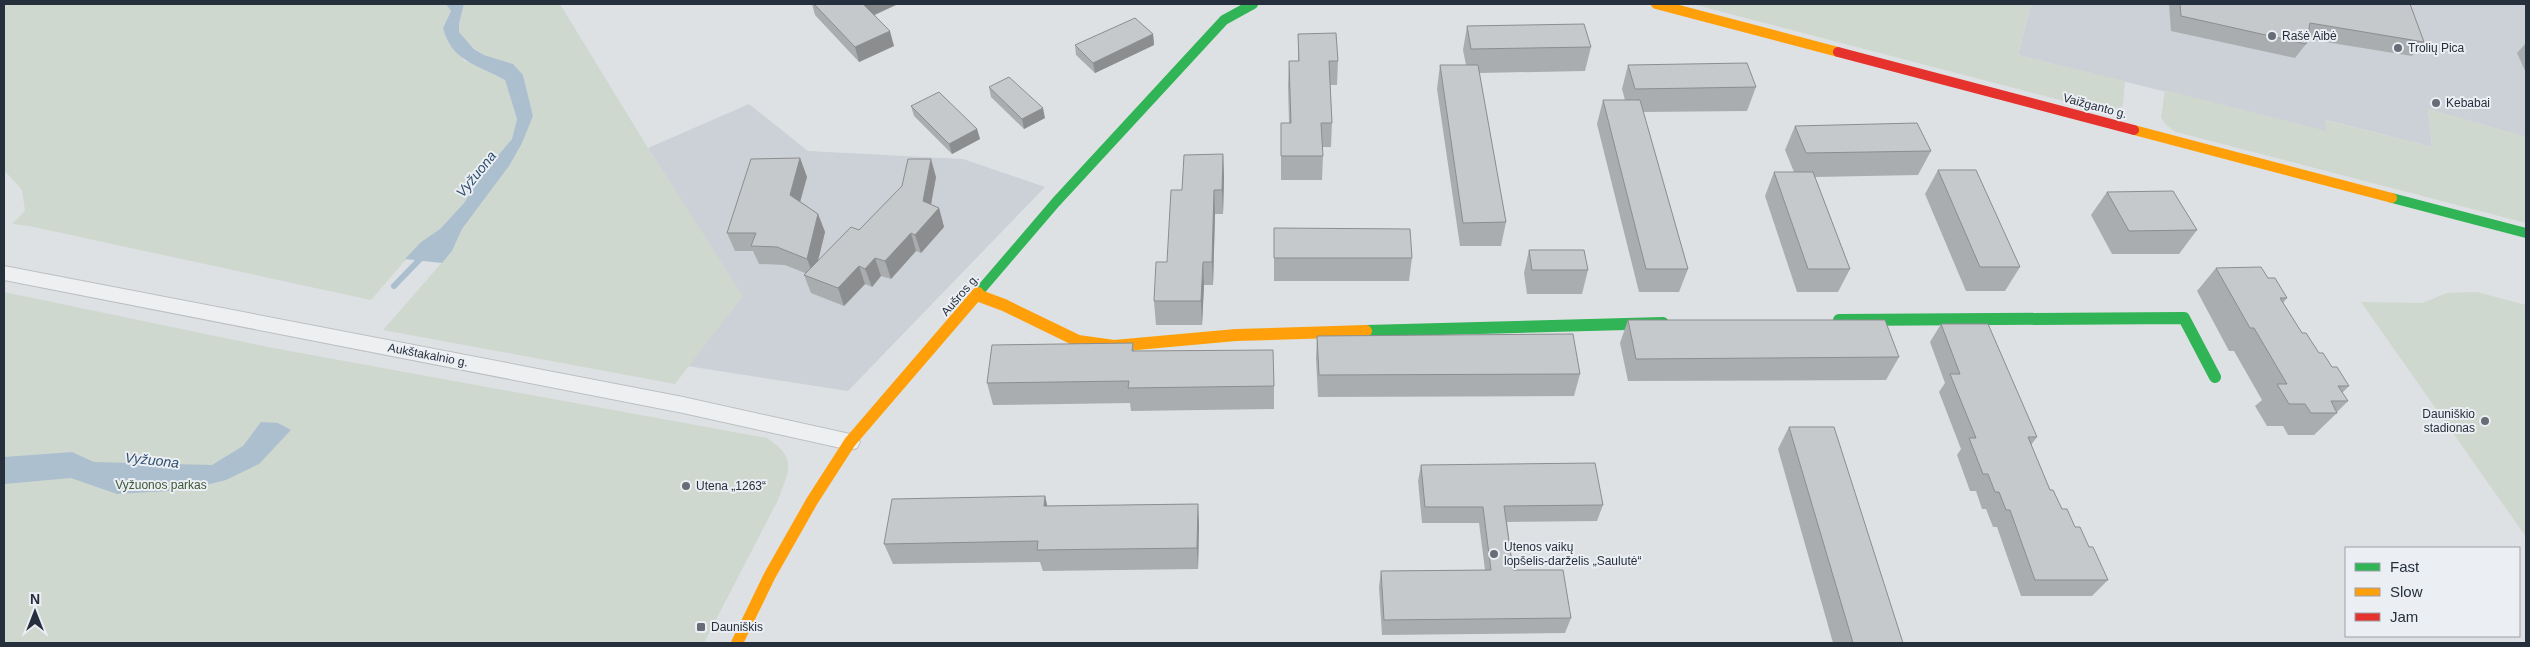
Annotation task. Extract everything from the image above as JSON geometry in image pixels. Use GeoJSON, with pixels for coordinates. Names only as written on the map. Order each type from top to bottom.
{"type":"FeatureCollection","features":[{"type":"Feature","properties":{"kind":"street","name":"Aušros g."},"geometry":{"type":"LineString","coordinates":[[737,643],[774,567],[812,501],[850,442],[1056,202],[1224,20],[1253,4]]}},
{"type":"Feature","properties":{"kind":"street","name":"Vaižganto g."},"geometry":{"type":"LineString","coordinates":[[1656,4],[2526,233]]}},
{"type":"Feature","properties":{"kind":"street","name":"Aukštakalnio g."},"geometry":{"type":"LineString","coordinates":[[4,273],[673,403],[850,442]]}},
{"type":"Feature","properties":{"kind":"street"},"geometry":{"type":"LineString","coordinates":[[977,296],[1004,305],[1078,342],[1114,346],[1236,335],[1676,322]]}},
{"type":"Feature","properties":{"kind":"street"},"geometry":{"type":"LineString","coordinates":[[1828,320],[2184,318],[2214,377]]}},
{"type":"Feature","properties":{"kind":"shaded area"},"geometry":{"type":"Polygon","coordinates":[[[2031,4],[2526,4],[2526,137],[2428,109],[2432,147],[2326,120],[2327,132],[2018,55],[2031,4]]]}},
{"type":"Feature","properties":{"kind":"shaded area"},"geometry":{"type":"Polygon","coordinates":[[[749,104],[808,151],[963,159],[1045,187],[848,391],[687,366],[742,296],[648,148],[749,104]]]}},
{"type":"Feature","properties":{"kind":"green space"},"geometry":{"type":"Polygon","coordinates":[[[4,4],[446,4],[451,11],[443,28],[464,61],[476,64],[505,80],[517,119],[512,139],[485,171],[464,203],[440,229],[421,242],[371,300],[29,226],[12,224],[25,211],[22,190],[4,170],[4,4]]]}},
{"type":"Feature","properties":{"kind":"green space"},"geometry":{"type":"Polygon","coordinates":[[[464,4],[560,4],[648,148],[743,296],[675,384],[383,330],[452,251],[462,229],[509,166],[533,116],[523,75],[513,64],[484,55],[474,48],[459,32],[464,4]]]}},
{"type":"Feature","properties":{"kind":"green space"},"geometry":{"type":"Polygon","coordinates":[[[1692,4],[2031,4],[2018,55],[2125,81],[2123,106],[2110,111],[2102,111],[1692,4]]]}},
{"type":"Feature","properties":{"kind":"green space"},"geometry":{"type":"Polygon","coordinates":[[[2165,90],[2326,131],[2325,120],[2432,147],[2428,109],[2526,137],[2526,223],[2176,132],[2166,125],[2161,118],[2165,90]]]}},
{"type":"Feature","properties":{"kind":"green space","name":"Vyžuonos parkas"},"geometry":{"type":"Polygon","coordinates":[[[4,292],[268,347],[767,438],[783,452],[787,459],[788,472],[778,500],[704,643],[4,643],[4,292]]]}},
{"type":"Feature","properties":{"kind":"green space","name":"Dauniškio stadionas"},"geometry":{"type":"Polygon","coordinates":[[[2477,292],[2526,305],[2526,537],[2361,302],[2422,303],[2447,293],[2477,292]]]}},
{"type":"Feature","properties":{"kind":"water"},"geometry":{"type":"Polygon","coordinates":[[[446,4],[464,4],[459,32],[474,49],[484,55],[513,64],[523,75],[533,116],[522,143],[509,166],[462,229],[452,251],[442,263],[405,259],[421,242],[440,229],[464,203],[485,171],[512,139],[517,119],[505,80],[467,61],[459,55],[447,39],[443,28],[451,11],[446,4]]]}},
{"type":"Feature","properties":{"kind":"water"},"geometry":{"type":"Polygon","coordinates":[[[261,422],[278,423],[291,430],[259,464],[226,480],[186,490],[117,494],[71,478],[4,484],[4,457],[72,452],[94,462],[212,465],[243,446],[261,422]]]}},
{"type":"Feature","properties":{"kind":"building"},"geometry":{"type":"Polygon","coordinates":[[[814,4],[863,4],[890,31],[855,47],[814,4]]]}},
{"type":"Feature","properties":{"kind":"building"},"geometry":{"type":"Polygon","coordinates":[[[2180,4],[2410,4],[2424,42],[2310,23],[2306,44],[2181,16],[2180,4]]]}},
{"type":"Feature","properties":{"kind":"building"},"geometry":{"type":"Polygon","coordinates":[[[1135,18],[1153,34],[1093,63],[1075,45],[1135,18]]]}},
{"type":"Feature","properties":{"kind":"building"},"geometry":{"type":"Polygon","coordinates":[[[1584,24],[1591,47],[1471,49],[1467,26],[1584,24]]]}},
{"type":"Feature","properties":{"kind":"building"},"geometry":{"type":"Polygon","coordinates":[[[1336,33],[1338,61],[1329,61],[1332,123],[1321,123],[1323,156],[1281,156],[1281,123],[1291,123],[1289,61],[1299,61],[1298,34],[1336,33]]]}},
{"type":"Feature","properties":{"kind":"building"},"geometry":{"type":"Polygon","coordinates":[[[1747,63],[1756,87],[1635,89],[1628,65],[1747,63]]]}},
{"type":"Feature","properties":{"kind":"building"},"geometry":{"type":"Polygon","coordinates":[[[1440,65],[1478,65],[1506,222],[1463,223],[1440,65]]]}},
{"type":"Feature","properties":{"kind":"building"},"geometry":{"type":"Polygon","coordinates":[[[1009,77],[1043,108],[1022,119],[989,87],[1009,77]]]}},
{"type":"Feature","properties":{"kind":"building"},"geometry":{"type":"Polygon","coordinates":[[[939,92],[977,129],[949,144],[911,106],[939,92]]]}},
{"type":"Feature","properties":{"kind":"building"},"geometry":{"type":"Polygon","coordinates":[[[1603,100],[1640,100],[1688,269],[1646,269],[1603,100]]]}},
{"type":"Feature","properties":{"kind":"building"},"geometry":{"type":"Polygon","coordinates":[[[1917,123],[1931,151],[1806,153],[1795,126],[1917,123]]]}},
{"type":"Feature","properties":{"kind":"building"},"geometry":{"type":"Polygon","coordinates":[[[1223,154],[1222,190],[1214,190],[1212,262],[1203,262],[1201,301],[1154,301],[1156,262],[1167,262],[1171,190],[1182,190],[1184,155],[1223,154]]]}},
{"type":"Feature","properties":{"kind":"building"},"geometry":{"type":"Polygon","coordinates":[[[800,158],[790,195],[818,214],[807,259],[777,247],[751,246],[756,233],[727,233],[751,159],[800,158]]]}},
{"type":"Feature","properties":{"kind":"building"},"geometry":{"type":"Polygon","coordinates":[[[908,159],[931,159],[923,201],[939,208],[915,235],[911,233],[885,261],[875,258],[865,269],[859,266],[838,288],[804,275],[851,227],[859,230],[902,186],[908,159]]]}},
{"type":"Feature","properties":{"kind":"building"},"geometry":{"type":"Polygon","coordinates":[[[1938,170],[1976,170],[2020,267],[1980,267],[1938,170]]]}},
{"type":"Feature","properties":{"kind":"building"},"geometry":{"type":"Polygon","coordinates":[[[1774,172],[1813,172],[1850,269],[1808,269],[1774,172]]]}},
{"type":"Feature","properties":{"kind":"building"},"geometry":{"type":"Polygon","coordinates":[[[2173,191],[2197,230],[2129,231],[2107,192],[2173,191]]]}},
{"type":"Feature","properties":{"kind":"building"},"geometry":{"type":"Polygon","coordinates":[[[1274,228],[1410,229],[1412,258],[1274,258],[1274,228]]]}},
{"type":"Feature","properties":{"kind":"building"},"geometry":{"type":"Polygon","coordinates":[[[1529,250],[1584,250],[1588,270],[1532,270],[1529,250]]]}},
{"type":"Feature","properties":{"kind":"building"},"geometry":{"type":"Polygon","coordinates":[[[2261,267],[2268,278],[2275,278],[2287,298],[2280,298],[2302,333],[2306,333],[2319,353],[2323,353],[2332,367],[2337,367],[2349,386],[2338,386],[2348,401],[2331,401],[2337,413],[2311,413],[2305,404],[2289,404],[2277,384],[2287,384],[2254,328],[2250,328],[2216,268],[2261,267]]]}},
{"type":"Feature","properties":{"kind":"building"},"geometry":{"type":"Polygon","coordinates":[[[1628,320],[1885,320],[1899,357],[1636,359],[1628,320]]]}},
{"type":"Feature","properties":{"kind":"building"},"geometry":{"type":"Polygon","coordinates":[[[1941,324],[1988,324],[2037,437],[2028,437],[2050,490],[2053,490],[2062,509],[2067,509],[2075,527],[2080,527],[2089,547],[2093,547],[2108,580],[2035,580],[2010,510],[2006,510],[1999,492],[1995,492],[1988,474],[1983,474],[1969,438],[1976,438],[1950,374],[1960,374],[1941,324]]]}},
{"type":"Feature","properties":{"kind":"building"},"geometry":{"type":"Polygon","coordinates":[[[1573,334],[1580,374],[1319,375],[1317,336],[1573,334]]]}},
{"type":"Feature","properties":{"kind":"building"},"geometry":{"type":"Polygon","coordinates":[[[1133,343],[1132,351],[1273,350],[1274,386],[1128,388],[1129,381],[987,383],[992,345],[1133,343]]]}},
{"type":"Feature","properties":{"kind":"building"},"geometry":{"type":"Polygon","coordinates":[[[1789,427],[1834,427],[1903,643],[1853,643],[1789,427]]]}},
{"type":"Feature","properties":{"kind":"building","name":"Utenos vaikų lopšelis-darželis „Saulutė“"},"geometry":{"type":"Polygon","coordinates":[[[1595,463],[1603,505],[1504,506],[1513,570],[1563,570],[1571,618],[1384,620],[1381,571],[1491,570],[1483,507],[1425,507],[1421,465],[1595,463]]]}},
{"type":"Feature","properties":{"kind":"building"},"geometry":{"type":"Polygon","coordinates":[[[1045,496],[1044,506],[1198,504],[1197,548],[1037,550],[1038,541],[884,544],[892,499],[1045,496]]]}},
{"type":"Feature","properties":{"kind":"waterway","name":"Vyžuona"},"geometry":{"type":"LineString","coordinates":[[394,286],[425,254]]}},
{"type":"Feature","properties":{"kind":"traffic: fast"},"geometry":{"type":"LineString","coordinates":[[978,293],[1056,202],[1224,20],[1253,4]]}},
{"type":"Feature","properties":{"kind":"traffic: fast"},"geometry":{"type":"LineString","coordinates":[[2392,198],[2526,233]]}},
{"type":"Feature","properties":{"kind":"traffic: fast"},"geometry":{"type":"LineString","coordinates":[[1839,320],[2184,318],[2215,377]]}},
{"type":"Feature","properties":{"kind":"traffic: fast"},"geometry":{"type":"LineString","coordinates":[[1366,331],[1663,323]]}},
{"type":"Feature","properties":{"kind":"traffic: slow"},"geometry":{"type":"LineString","coordinates":[[1656,4],[1838,52]]}},
{"type":"Feature","properties":{"kind":"traffic: slow"},"geometry":{"type":"LineString","coordinates":[[2134,130],[2392,198]]}},
{"type":"Feature","properties":{"kind":"traffic: slow"},"geometry":{"type":"LineString","coordinates":[[737,643],[770,575],[812,501],[850,442],[978,293]]}},
{"type":"Feature","properties":{"kind":"traffic: slow"},"geometry":{"type":"LineString","coordinates":[[977,295],[1004,305],[1078,341],[1114,346],[1236,335],[1366,331]]}},
{"type":"Feature","properties":{"kind":"traffic: jam"},"geometry":{"type":"LineString","coordinates":[[1838,52],[2134,130]]}},
{"type":"Feature","properties":{"kind":"place","name":"Rašė Aibė"},"geometry":{"type":"Point","coordinates":[2272,36]}},
{"type":"Feature","properties":{"kind":"place","name":"Trolių Pica"},"geometry":{"type":"Point","coordinates":[2398,48]}},
{"type":"Feature","properties":{"kind":"place","name":"Kebabai"},"geometry":{"type":"Point","coordinates":[2436,103]}},
{"type":"Feature","properties":{"kind":"place","name":"Dauniškio stadionas"},"geometry":{"type":"Point","coordinates":[2485,421]}},
{"type":"Feature","properties":{"kind":"place","name":"Utena „1263“"},"geometry":{"type":"Point","coordinates":[686,486]}},
{"type":"Feature","properties":{"kind":"place","name":"Utenos vaikų lopšelis-darželis „Saulutė“"},"geometry":{"type":"Point","coordinates":[1494,554]}},
{"type":"Feature","properties":{"kind":"place","name":"Dauniškis"},"geometry":{"type":"Point","coordinates":[701,627]}}]}
